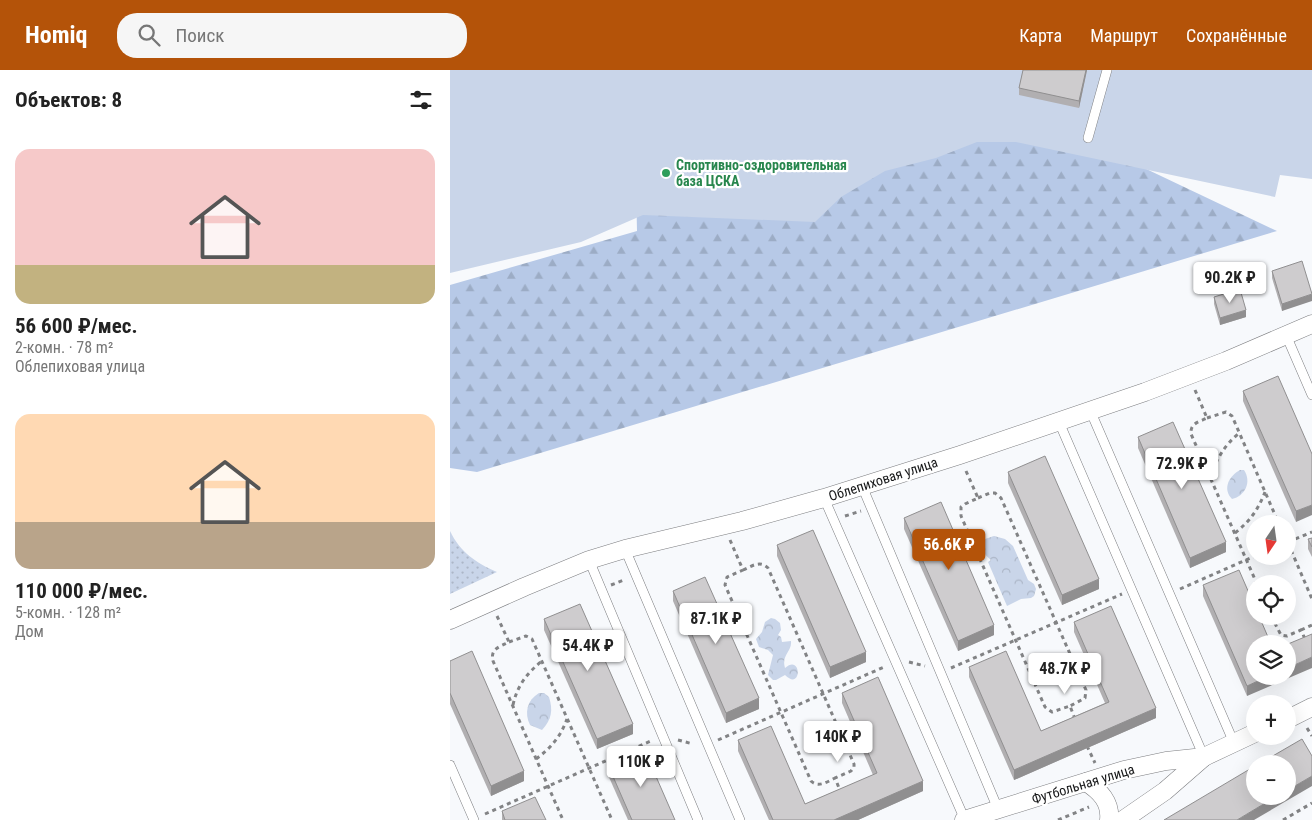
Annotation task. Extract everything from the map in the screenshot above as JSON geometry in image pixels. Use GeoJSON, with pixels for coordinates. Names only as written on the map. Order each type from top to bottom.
{"type":"FeatureCollection","features":[{"type":"Feature","properties":{"kind":"street","name":"Облепиховая улица"},"geometry":{"type":"LineString","coordinates":[[450,620],[589,560],[625,549],[724,526],[824,498],[960,455],[1189,375],[1312,324]]}},
{"type":"Feature","properties":{"kind":"street"},"geometry":{"type":"LineString","coordinates":[[1296,715],[1312,707]]}},
{"type":"Feature","properties":{"kind":"street","name":"Футбольная улица"},"geometry":{"type":"LineString","coordinates":[[1124,820],[1165,791],[1204,757],[1246,738]]}},
{"type":"Feature","properties":{"kind":"street","name":"Футбольная улица"},"geometry":{"type":"LineString","coordinates":[[971,819],[1124,770],[1204,757]]}},
{"type":"Feature","properties":{"kind":"street"},"geometry":{"type":"LineString","coordinates":[[1093,779],[1109,808],[1109,820]]}},
{"type":"Feature","properties":{"kind":"lane"},"geometry":{"type":"LineString","coordinates":[[1088,138],[1107,70]]}},
{"type":"Feature","properties":{"kind":"lane"},"geometry":{"type":"LineString","coordinates":[[1286,334],[1312,395]]}},
{"type":"Feature","properties":{"kind":"lane"},"geometry":{"type":"LineString","coordinates":[[1090,410],[1234,743]]}},
{"type":"Feature","properties":{"kind":"lane"},"geometry":{"type":"LineString","coordinates":[[1059,422],[1204,757]]}},
{"type":"Feature","properties":{"kind":"lane"},"geometry":{"type":"LineString","coordinates":[[862,486],[998,809]]}},
{"type":"Feature","properties":{"kind":"lane"},"geometry":{"type":"LineString","coordinates":[[824,498],[896,662],[971,819]]}},
{"type":"Feature","properties":{"kind":"lane"},"geometry":{"type":"LineString","coordinates":[[625,549],[740,820]]}},
{"type":"Feature","properties":{"kind":"lane"},"geometry":{"type":"LineString","coordinates":[[589,560],[698,820]]}},
{"type":"Feature","properties":{"kind":"lane"},"geometry":{"type":"LineString","coordinates":[[450,765],[473,819]]}},
{"type":"Feature","properties":{"kind":"path"},"geometry":{"type":"LineString","coordinates":[[1189,375],[1208,418]]}},
{"type":"Feature","properties":{"kind":"path"},"geometry":{"type":"LineString","coordinates":[[1246,558],[1191,430],[1194,424],[1222,412],[1229,413],[1275,515]]}},
{"type":"Feature","properties":{"kind":"path"},"geometry":{"type":"LineString","coordinates":[[1211,478],[1214,465],[1220,453],[1229,442],[1240,434]]}},
{"type":"Feature","properties":{"kind":"path"},"geometry":{"type":"LineString","coordinates":[[960,455],[978,498]]}},
{"type":"Feature","properties":{"kind":"path"},"geometry":{"type":"LineString","coordinates":[[1235,533],[1254,515],[1265,491]]}},
{"type":"Feature","properties":{"kind":"path"},"geometry":{"type":"LineString","coordinates":[[995,492],[1000,495],[1056,623],[1086,690],[1085,698],[1070,706],[1052,712],[1045,707],[961,516],[961,507],[990,493],[995,492]]}},
{"type":"Feature","properties":{"kind":"path"},"geometry":{"type":"LineString","coordinates":[[833,520],[871,508]]}},
{"type":"Feature","properties":{"kind":"path"},"geometry":{"type":"LineString","coordinates":[[724,526],[743,570]]}},
{"type":"Feature","properties":{"kind":"path"},"geometry":{"type":"LineString","coordinates":[[1296,539],[1312,532]]}},
{"type":"Feature","properties":{"kind":"path"},"geometry":{"type":"LineString","coordinates":[[1169,593],[1246,560]]}},
{"type":"Feature","properties":{"kind":"path"},"geometry":{"type":"LineString","coordinates":[[1296,561],[1312,599]]}},
{"type":"Feature","properties":{"kind":"path"},"geometry":{"type":"LineString","coordinates":[[758,564],[768,568],[854,764],[851,771],[820,785],[814,784],[811,781],[725,585],[727,577],[743,570],[758,564]]}},
{"type":"Feature","properties":{"kind":"path"},"geometry":{"type":"LineString","coordinates":[[601,588],[637,576]]}},
{"type":"Feature","properties":{"kind":"path"},"geometry":{"type":"LineString","coordinates":[[473,819],[663,736],[699,746],[708,744],[896,662],[908,662],[940,673],[1132,590]]}},
{"type":"Feature","properties":{"kind":"path"},"geometry":{"type":"LineString","coordinates":[[491,602],[509,642]]}},
{"type":"Feature","properties":{"kind":"path"},"geometry":{"type":"LineString","coordinates":[[1276,625],[1281,635],[1286,636],[1312,625]]}},
{"type":"Feature","properties":{"kind":"path"},"geometry":{"type":"LineString","coordinates":[[1300,630],[1308,647]]}},
{"type":"Feature","properties":{"kind":"path"},"geometry":{"type":"LineString","coordinates":[[562,820],[492,657],[494,649],[522,637],[532,639],[612,820]]}},
{"type":"Feature","properties":{"kind":"path"},"geometry":{"type":"LineString","coordinates":[[512,706],[515,695],[526,676],[542,661]]}},
{"type":"Feature","properties":{"kind":"path"},"geometry":{"type":"LineString","coordinates":[[1070,706],[1078,724]]}},
{"type":"Feature","properties":{"kind":"path"},"geometry":{"type":"LineString","coordinates":[[536,759],[559,736],[567,718]]}},
{"type":"Feature","properties":{"kind":"path"},"geometry":{"type":"LineString","coordinates":[[1085,742],[1093,779]]}},
{"type":"Feature","properties":{"kind":"path"},"geometry":{"type":"LineString","coordinates":[[835,778],[842,795]]}},
{"type":"Feature","properties":{"kind":"path"},"geometry":{"type":"LineString","coordinates":[[1058,820],[1106,801]]}},
{"type":"Feature","properties":{"kind":"path"},"geometry":{"type":"LineString","coordinates":[[1283,820],[1310,804],[1312,811]]}},
{"type":"Feature","properties":{"kind":"green space","name":"Спортивно-оздоровительная база ЦСКА"},"geometry":{"type":"Polygon","coordinates":[[[450,70],[1312,70],[1312,179],[1280,175],[1275,197],[1016,142],[977,142],[936,158],[885,171],[841,197],[815,222],[643,215],[581,242],[450,273],[450,70]]]}},
{"type":"Feature","properties":{"kind":"green space"},"geometry":{"type":"Polygon","coordinates":[[[634,93],[936,111],[1121,157],[1277,231],[477,472],[450,468],[450,285],[637,231],[634,93]]]}},
{"type":"Feature","properties":{"kind":"green space"},"geometry":{"type":"Polygon","coordinates":[[[1240,470],[1244,470],[1246,475],[1246,488],[1244,492],[1232,499],[1227,491],[1228,483],[1240,470]]]}},
{"type":"Feature","properties":{"kind":"green space"},"geometry":{"type":"Polygon","coordinates":[[[450,531],[469,556],[497,572],[450,594],[450,531]]]}},
{"type":"Feature","properties":{"kind":"green space"},"geometry":{"type":"Polygon","coordinates":[[[994,536],[1005,539],[1013,546],[1028,580],[1034,584],[1036,589],[1034,596],[1031,598],[1021,599],[1007,606],[988,562],[991,560],[982,548],[985,539],[994,536]]]}},
{"type":"Feature","properties":{"kind":"green space"},"geometry":{"type":"Polygon","coordinates":[[[771,618],[780,623],[781,630],[778,635],[781,637],[782,642],[791,641],[784,664],[785,668],[795,665],[798,672],[795,679],[785,675],[773,680],[768,675],[773,655],[768,650],[759,647],[756,639],[762,632],[765,622],[771,618]]]}},
{"type":"Feature","properties":{"kind":"green space"},"geometry":{"type":"Polygon","coordinates":[[[539,693],[544,693],[549,697],[551,706],[550,718],[542,730],[530,725],[527,716],[529,703],[539,693]]]}},
{"type":"Feature","properties":{"kind":"building"},"geometry":{"type":"Polygon","coordinates":[[[1023,70],[1086,70],[1079,101],[1019,88],[1023,70]]]}},
{"type":"Feature","properties":{"kind":"building"},"geometry":{"type":"Polygon","coordinates":[[[1302,261],[1312,294],[1282,304],[1272,271],[1302,261]]]}},
{"type":"Feature","properties":{"kind":"building"},"geometry":{"type":"Polygon","coordinates":[[[1240,289],[1246,310],[1220,318],[1214,297],[1240,289]]]}},
{"type":"Feature","properties":{"kind":"building"},"geometry":{"type":"Polygon","coordinates":[[[1278,376],[1312,454],[1312,505],[1296,511],[1243,391],[1278,376]]]}},
{"type":"Feature","properties":{"kind":"building"},"geometry":{"type":"Polygon","coordinates":[[[1173,422],[1226,542],[1190,558],[1138,437],[1173,422]]]}},
{"type":"Feature","properties":{"kind":"building"},"geometry":{"type":"Polygon","coordinates":[[[1045,456],[1099,579],[1062,595],[1008,472],[1045,456]]]}},
{"type":"Feature","properties":{"kind":"building"},"geometry":{"type":"Polygon","coordinates":[[[941,502],[994,625],[958,641],[904,518],[941,502]]]}},
{"type":"Feature","properties":{"kind":"building"},"geometry":{"type":"Polygon","coordinates":[[[813,530],[866,652],[830,667],[777,545],[813,530]]]}},
{"type":"Feature","properties":{"kind":"building"},"geometry":{"type":"Polygon","coordinates":[[[1312,538],[1312,547],[1308,539],[1312,538]]]}},
{"type":"Feature","properties":{"kind":"building"},"geometry":{"type":"Polygon","coordinates":[[[1239,570],[1246,586],[1246,625],[1263,625],[1267,635],[1246,635],[1246,684],[1203,585],[1239,570]]]}},
{"type":"Feature","properties":{"kind":"building"},"geometry":{"type":"Polygon","coordinates":[[[705,577],[759,698],[726,713],[673,591],[705,577]]]}},
{"type":"Feature","properties":{"kind":"building"},"geometry":{"type":"Polygon","coordinates":[[[580,604],[633,724],[597,739],[544,619],[580,604]]]}},
{"type":"Feature","properties":{"kind":"building"},"geometry":{"type":"Polygon","coordinates":[[[1111,606],[1156,708],[1014,770],[969,667],[1006,651],[1041,731],[1109,702],[1074,622],[1111,606]]]}},
{"type":"Feature","properties":{"kind":"building"},"geometry":{"type":"Polygon","coordinates":[[[1312,634],[1312,657],[1296,664],[1296,641],[1312,634]]]}},
{"type":"Feature","properties":{"kind":"building"},"geometry":{"type":"Polygon","coordinates":[[[472,651],[524,771],[491,786],[450,693],[450,661],[472,651]]]}},
{"type":"Feature","properties":{"kind":"building"},"geometry":{"type":"Polygon","coordinates":[[[878,677],[923,781],[834,820],[773,820],[738,740],[771,726],[805,804],[877,773],[842,693],[878,677]]]}},
{"type":"Feature","properties":{"kind":"building"},"geometry":{"type":"Polygon","coordinates":[[[1302,739],[1312,756],[1312,776],[1296,785],[1296,755],[1274,755],[1292,745],[1296,745],[1296,742],[1302,739]]]}},
{"type":"Feature","properties":{"kind":"building"},"geometry":{"type":"Polygon","coordinates":[[[644,749],[675,820],[632,820],[608,765],[644,749]]]}},
{"type":"Feature","properties":{"kind":"building"},"geometry":{"type":"Polygon","coordinates":[[[1246,771],[1246,805],[1262,805],[1237,820],[1164,820],[1246,771]]]}},
{"type":"Feature","properties":{"kind":"building"},"geometry":{"type":"Polygon","coordinates":[[[535,797],[546,820],[505,820],[502,811],[535,797]]]}},
{"type":"Feature","properties":{"kind":"place","name":"Спортивно-оздоровительная база ЦСКА"},"geometry":{"type":"Point","coordinates":[666,173]}}]}
